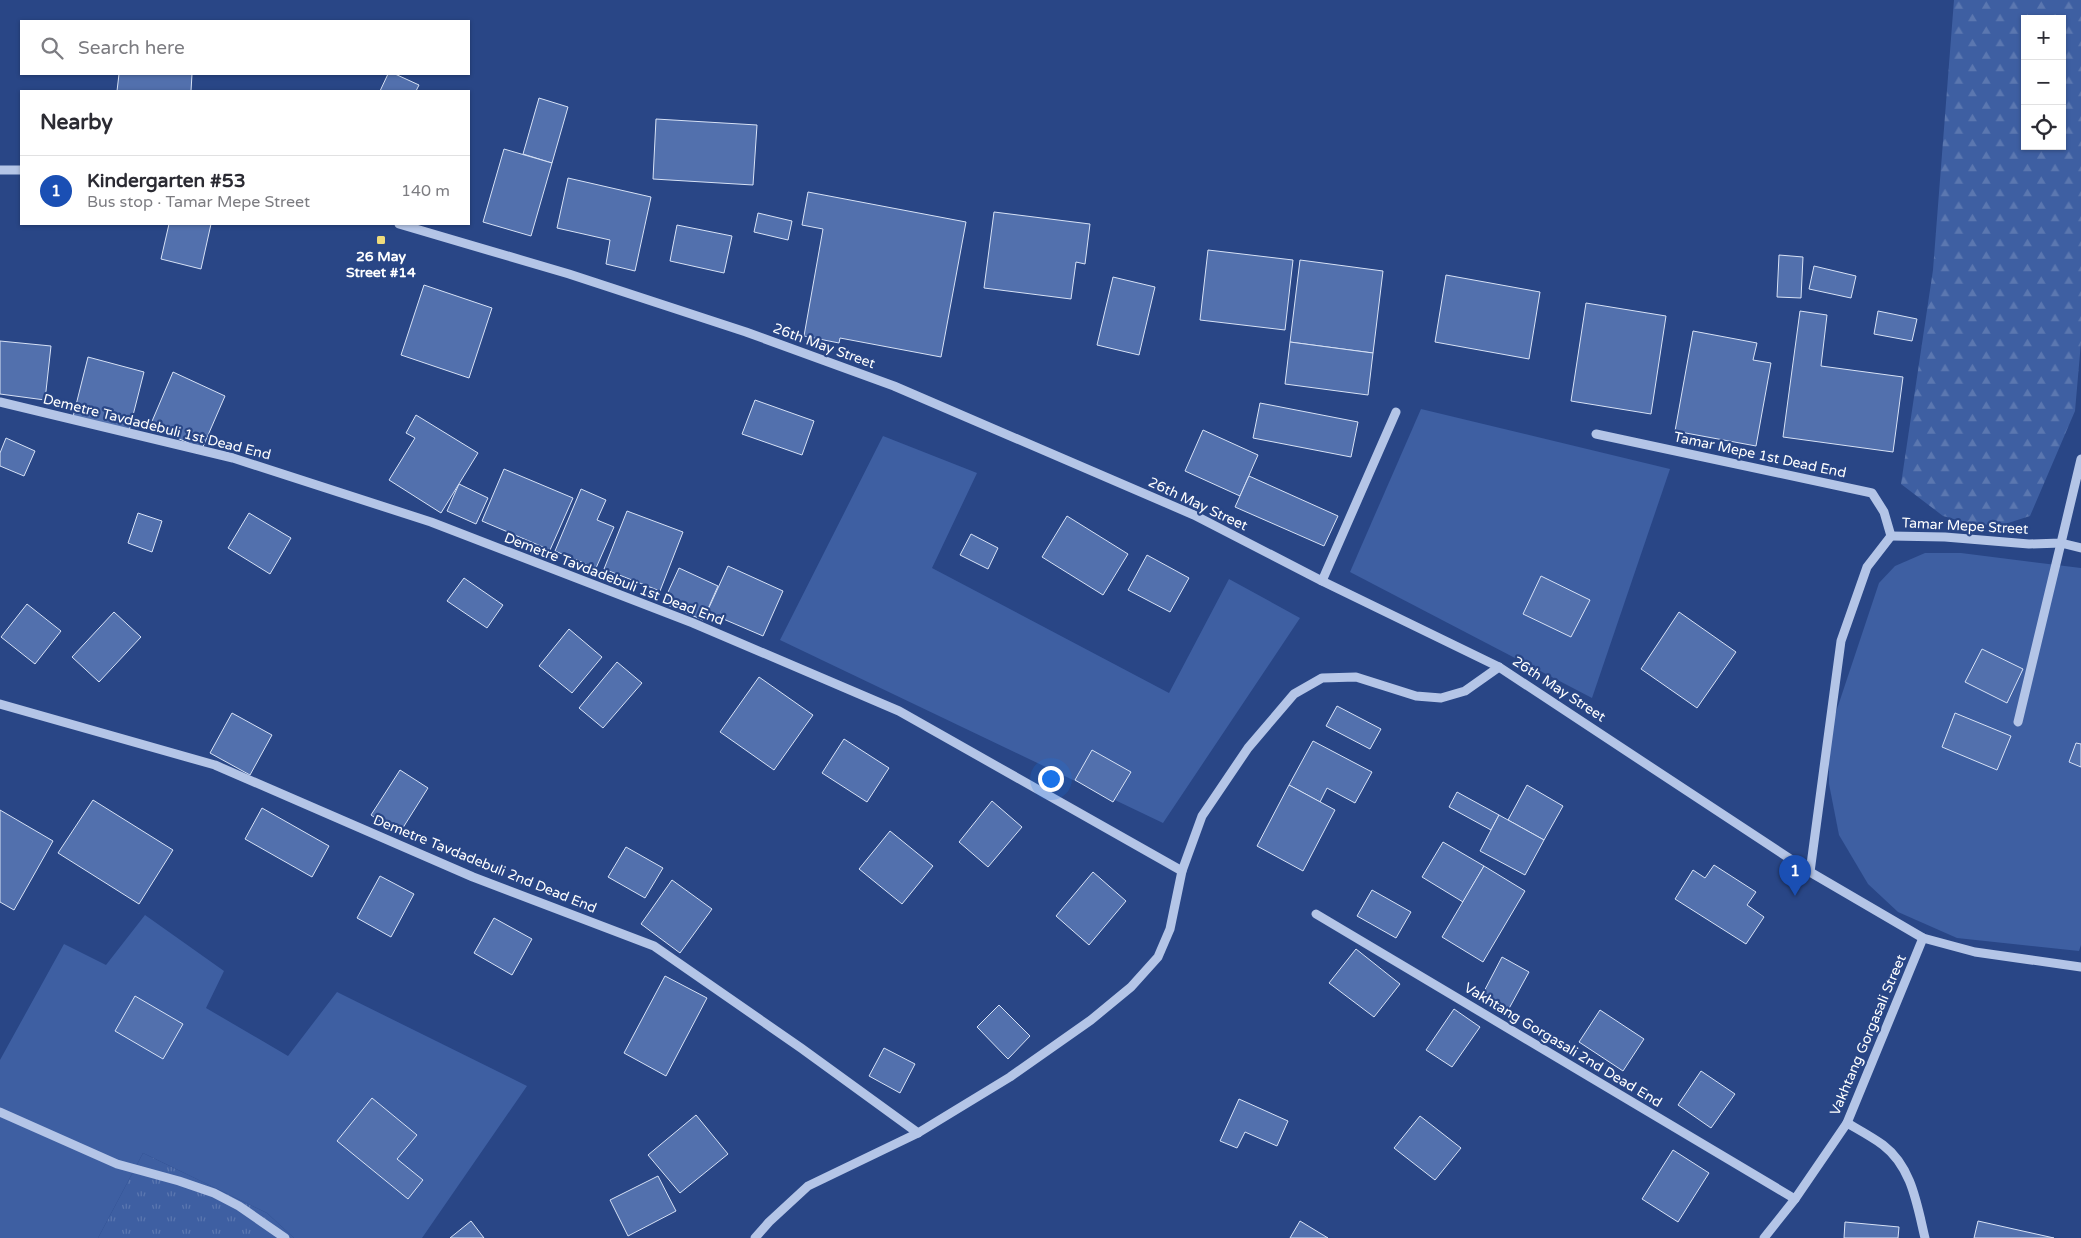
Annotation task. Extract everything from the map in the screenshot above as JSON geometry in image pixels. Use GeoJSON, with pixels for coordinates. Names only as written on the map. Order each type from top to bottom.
{"type":"FeatureCollection","features":[{"type":"Feature","properties":{"kind":"street"},"geometry":{"type":"LineString","coordinates":[[0,170],[20,170]]}},
{"type":"Feature","properties":{"kind":"street","name":"26th May Street"},"geometry":{"type":"LineString","coordinates":[[402,225],[569,274],[737,329],[894,386],[1194,515],[1322,581],[1499,666],[1810,872],[1923,938],[1975,952],[2081,967]]}},
{"type":"Feature","properties":{"kind":"street","name":"Demetre Tavdadebuli 1st Dead End"},"geometry":{"type":"LineString","coordinates":[[0,402],[233,458],[431,522],[693,623],[899,711],[1182,871]]}},
{"type":"Feature","properties":{"kind":"street"},"geometry":{"type":"LineString","coordinates":[[1322,581],[1396,412]]}},
{"type":"Feature","properties":{"kind":"street","name":"Tamar Mepe 1st Dead End"},"geometry":{"type":"LineString","coordinates":[[1596,434],[1872,493],[1884,512],[1891,536]]}},
{"type":"Feature","properties":{"kind":"street"},"geometry":{"type":"LineString","coordinates":[[2018,722],[2081,459]]}},
{"type":"Feature","properties":{"kind":"street","name":"Tamar Mepe Street"},"geometry":{"type":"LineString","coordinates":[[1810,872],[1841,641],[1867,567],[1891,536],[1945,537],[2029,544],[2061,544],[2081,548]]}},
{"type":"Feature","properties":{"kind":"street"},"geometry":{"type":"LineString","coordinates":[[755,1238],[769,1222],[808,1186],[918,1133],[1010,1078],[1091,1020],[1131,988],[1158,956],[1170,929],[1182,871],[1202,816],[1248,748],[1294,694],[1322,678],[1356,677],[1416,696],[1441,698],[1465,691],[1499,666]]}},
{"type":"Feature","properties":{"kind":"street","name":"Demetre Tavdadebuli 2nd Dead End"},"geometry":{"type":"LineString","coordinates":[[0,704],[215,766],[473,877],[654,946],[801,1048],[918,1133]]}},
{"type":"Feature","properties":{"kind":"street","name":"Vakhtang Gorgasali 2nd Dead End"},"geometry":{"type":"LineString","coordinates":[[1316,914],[1795,1199]]}},
{"type":"Feature","properties":{"kind":"street","name":"Vakhtang Gorgasali Street"},"geometry":{"type":"LineString","coordinates":[[1764,1238],[1795,1199],[1847,1123],[1923,938]]}},
{"type":"Feature","properties":{"kind":"street"},"geometry":{"type":"LineString","coordinates":[[0,1112],[117,1164],[214,1193],[239,1206],[285,1238]]}},
{"type":"Feature","properties":{"kind":"street"},"geometry":{"type":"LineString","coordinates":[[1847,1123],[1884,1146],[1901,1163],[1912,1186],[1925,1238]]}},
{"type":"Feature","properties":{"kind":"green space"},"geometry":{"type":"Polygon","coordinates":[[[1954,0],[2081,0],[2081,342],[2075,411],[2030,516],[2005,524],[1975,525],[1943,516],[1901,484],[1933,270],[1954,0]]]}},
{"type":"Feature","properties":{"kind":"green space"},"geometry":{"type":"Polygon","coordinates":[[[1421,409],[1670,469],[1592,698],[1350,572],[1421,409]]]}},
{"type":"Feature","properties":{"kind":"green space"},"geometry":{"type":"Polygon","coordinates":[[[883,436],[977,473],[932,568],[1169,693],[1229,579],[1300,618],[1163,823],[780,640],[883,436]]]}},
{"type":"Feature","properties":{"kind":"green space"},"geometry":{"type":"Polygon","coordinates":[[[1925,553],[1961,553],[2081,568],[2081,945],[2079,951],[1957,938],[1898,912],[1868,884],[1839,835],[1829,784],[1829,733],[1879,583],[1895,566],[1925,553]]]}},
{"type":"Feature","properties":{"kind":"green space"},"geometry":{"type":"Polygon","coordinates":[[[145,915],[224,971],[206,1008],[288,1056],[337,992],[527,1086],[422,1238],[294,1238],[267,1213],[143,1153],[98,1238],[0,1238],[0,1060],[64,944],[106,965],[145,915]]]}},
{"type":"Feature","properties":{"kind":"green space"},"geometry":{"type":"Polygon","coordinates":[[[143,1153],[267,1213],[294,1238],[98,1238],[143,1153]]]}},
{"type":"Feature","properties":{"kind":"building"},"geometry":{"type":"Polygon","coordinates":[[[119,75],[192,75],[191,90],[117,90],[119,75]]]}},
{"type":"Feature","properties":{"kind":"building"},"geometry":{"type":"Polygon","coordinates":[[[388,75],[397,75],[419,85],[416,90],[380,90],[388,75]]]}},
{"type":"Feature","properties":{"kind":"building"},"geometry":{"type":"Polygon","coordinates":[[[539,98],[568,107],[552,163],[523,154],[539,98]]]}},
{"type":"Feature","properties":{"kind":"building"},"geometry":{"type":"Polygon","coordinates":[[[656,119],[757,125],[753,185],[653,179],[656,119]]]}},
{"type":"Feature","properties":{"kind":"building"},"geometry":{"type":"Polygon","coordinates":[[[504,149],[552,163],[531,236],[483,222],[504,149]]]}},
{"type":"Feature","properties":{"kind":"building"},"geometry":{"type":"Polygon","coordinates":[[[568,178],[651,197],[635,271],[606,264],[610,240],[557,228],[568,178]]]}},
{"type":"Feature","properties":{"kind":"building"},"geometry":{"type":"Polygon","coordinates":[[[808,192],[966,222],[941,357],[840,338],[839,343],[804,336],[823,229],[802,225],[808,192]]]}},
{"type":"Feature","properties":{"kind":"building"},"geometry":{"type":"Polygon","coordinates":[[[994,212],[1090,224],[1085,264],[1076,262],[1071,299],[984,288],[994,212]]]}},
{"type":"Feature","properties":{"kind":"building"},"geometry":{"type":"Polygon","coordinates":[[[758,213],[792,221],[788,240],[754,232],[758,213]]]}},
{"type":"Feature","properties":{"kind":"building"},"geometry":{"type":"Polygon","coordinates":[[[169,225],[211,225],[201,269],[161,259],[169,225]]]}},
{"type":"Feature","properties":{"kind":"building"},"geometry":{"type":"Polygon","coordinates":[[[677,225],[732,236],[724,273],[670,261],[677,225]]]}},
{"type":"Feature","properties":{"kind":"building"},"geometry":{"type":"Polygon","coordinates":[[[1208,250],[1293,260],[1285,330],[1200,320],[1208,250]]]}},
{"type":"Feature","properties":{"kind":"building"},"geometry":{"type":"Polygon","coordinates":[[[1779,255],[1803,257],[1801,298],[1777,297],[1779,255]]]}},
{"type":"Feature","properties":{"kind":"building"},"geometry":{"type":"Polygon","coordinates":[[[1300,260],[1383,271],[1373,353],[1290,342],[1300,260]]]}},
{"type":"Feature","properties":{"kind":"building"},"geometry":{"type":"Polygon","coordinates":[[[1814,266],[1856,276],[1851,298],[1809,289],[1814,266]]]}},
{"type":"Feature","properties":{"kind":"building"},"geometry":{"type":"Polygon","coordinates":[[[1446,275],[1540,292],[1529,359],[1435,342],[1446,275]]]}},
{"type":"Feature","properties":{"kind":"building"},"geometry":{"type":"Polygon","coordinates":[[[1113,277],[1155,287],[1139,355],[1097,345],[1113,277]]]}},
{"type":"Feature","properties":{"kind":"building"},"geometry":{"type":"Polygon","coordinates":[[[424,285],[492,308],[469,378],[401,355],[424,285]]]}},
{"type":"Feature","properties":{"kind":"building"},"geometry":{"type":"Polygon","coordinates":[[[1586,303],[1666,316],[1651,414],[1571,401],[1586,303]]]}},
{"type":"Feature","properties":{"kind":"building"},"geometry":{"type":"Polygon","coordinates":[[[1800,311],[1827,315],[1821,366],[1903,377],[1893,452],[1783,437],[1800,311]]]}},
{"type":"Feature","properties":{"kind":"building"},"geometry":{"type":"Polygon","coordinates":[[[1878,311],[1917,319],[1912,341],[1874,334],[1878,311]]]}},
{"type":"Feature","properties":{"kind":"building"},"geometry":{"type":"Polygon","coordinates":[[[1693,331],[1757,343],[1753,360],[1771,363],[1756,446],[1675,431],[1693,331]]]}},
{"type":"Feature","properties":{"kind":"building"},"geometry":{"type":"Polygon","coordinates":[[[0,341],[51,346],[45,400],[0,394],[0,341]]]}},
{"type":"Feature","properties":{"kind":"building"},"geometry":{"type":"Polygon","coordinates":[[[1290,342],[1373,353],[1368,395],[1285,384],[1290,342]]]}},
{"type":"Feature","properties":{"kind":"building"},"geometry":{"type":"Polygon","coordinates":[[[88,357],[144,372],[129,431],[73,417],[88,357]]]}},
{"type":"Feature","properties":{"kind":"building"},"geometry":{"type":"Polygon","coordinates":[[[173,372],[225,396],[202,449],[150,426],[173,372]]]}},
{"type":"Feature","properties":{"kind":"building"},"geometry":{"type":"Polygon","coordinates":[[[755,400],[814,421],[802,455],[742,434],[755,400]]]}},
{"type":"Feature","properties":{"kind":"building"},"geometry":{"type":"Polygon","coordinates":[[[1260,403],[1358,422],[1351,457],[1253,438],[1260,403]]]}},
{"type":"Feature","properties":{"kind":"building"},"geometry":{"type":"Polygon","coordinates":[[[416,415],[478,453],[441,513],[389,480],[415,438],[406,433],[416,415]]]}},
{"type":"Feature","properties":{"kind":"building"},"geometry":{"type":"Polygon","coordinates":[[[1203,430],[1258,455],[1240,496],[1185,471],[1203,430]]]}},
{"type":"Feature","properties":{"kind":"building"},"geometry":{"type":"Polygon","coordinates":[[[6,438],[35,451],[24,476],[0,466],[0,453],[6,438]]]}},
{"type":"Feature","properties":{"kind":"building"},"geometry":{"type":"Polygon","coordinates":[[[504,469],[573,498],[550,550],[482,521],[504,469]]]}},
{"type":"Feature","properties":{"kind":"building"},"geometry":{"type":"Polygon","coordinates":[[[1249,476],[1338,516],[1324,546],[1235,507],[1249,476]]]}},
{"type":"Feature","properties":{"kind":"building"},"geometry":{"type":"Polygon","coordinates":[[[459,484],[488,498],[476,524],[447,511],[459,484]]]}},
{"type":"Feature","properties":{"kind":"building"},"geometry":{"type":"Polygon","coordinates":[[[581,489],[606,500],[597,520],[614,527],[596,568],[555,551],[581,489]]]}},
{"type":"Feature","properties":{"kind":"building"},"geometry":{"type":"Polygon","coordinates":[[[627,511],[683,532],[660,591],[604,569],[627,511]]]}},
{"type":"Feature","properties":{"kind":"building"},"geometry":{"type":"Polygon","coordinates":[[[138,513],[162,521],[152,552],[128,543],[138,513]]]}},
{"type":"Feature","properties":{"kind":"building"},"geometry":{"type":"Polygon","coordinates":[[[249,513],[291,538],[270,574],[228,548],[249,513]]]}},
{"type":"Feature","properties":{"kind":"building"},"geometry":{"type":"Polygon","coordinates":[[[1067,516],[1128,554],[1103,595],[1042,557],[1067,516]]]}},
{"type":"Feature","properties":{"kind":"building"},"geometry":{"type":"Polygon","coordinates":[[[971,534],[998,548],[988,569],[960,555],[971,534]]]}},
{"type":"Feature","properties":{"kind":"building"},"geometry":{"type":"Polygon","coordinates":[[[1147,555],[1189,578],[1170,612],[1128,590],[1147,555]]]}},
{"type":"Feature","properties":{"kind":"building"},"geometry":{"type":"Polygon","coordinates":[[[728,566],[783,591],[763,636],[707,612],[728,566]]]}},
{"type":"Feature","properties":{"kind":"building"},"geometry":{"type":"Polygon","coordinates":[[[679,568],[718,586],[703,620],[663,603],[679,568]]]}},
{"type":"Feature","properties":{"kind":"building"},"geometry":{"type":"Polygon","coordinates":[[[1541,576],[1590,600],[1571,637],[1523,614],[1541,576]]]}},
{"type":"Feature","properties":{"kind":"building"},"geometry":{"type":"Polygon","coordinates":[[[464,578],[503,605],[487,628],[447,601],[464,578]]]}},
{"type":"Feature","properties":{"kind":"building"},"geometry":{"type":"Polygon","coordinates":[[[27,604],[61,631],[35,664],[1,637],[27,604]]]}},
{"type":"Feature","properties":{"kind":"building"},"geometry":{"type":"Polygon","coordinates":[[[114,612],[141,637],[99,682],[72,657],[114,612]]]}},
{"type":"Feature","properties":{"kind":"building"},"geometry":{"type":"Polygon","coordinates":[[[1679,612],[1736,652],[1697,708],[1641,669],[1679,612]]]}},
{"type":"Feature","properties":{"kind":"building"},"geometry":{"type":"Polygon","coordinates":[[[569,629],[602,657],[572,693],[539,666],[569,629]]]}},
{"type":"Feature","properties":{"kind":"building"},"geometry":{"type":"Polygon","coordinates":[[[1982,649],[2023,669],[2007,703],[1965,682],[1982,649]]]}},
{"type":"Feature","properties":{"kind":"building"},"geometry":{"type":"Polygon","coordinates":[[[617,662],[642,683],[603,728],[579,708],[617,662]]]}},
{"type":"Feature","properties":{"kind":"building"},"geometry":{"type":"Polygon","coordinates":[[[759,677],[813,715],[774,770],[720,732],[759,677]]]}},
{"type":"Feature","properties":{"kind":"building"},"geometry":{"type":"Polygon","coordinates":[[[1337,706],[1381,729],[1370,749],[1326,726],[1337,706]]]}},
{"type":"Feature","properties":{"kind":"building"},"geometry":{"type":"Polygon","coordinates":[[[232,713],[272,735],[250,775],[210,753],[232,713]]]}},
{"type":"Feature","properties":{"kind":"building"},"geometry":{"type":"Polygon","coordinates":[[[1955,713],[2011,736],[1997,770],[1942,747],[1955,713]]]}},
{"type":"Feature","properties":{"kind":"building"},"geometry":{"type":"Polygon","coordinates":[[[844,739],[889,768],[867,802],[822,773],[844,739]]]}},
{"type":"Feature","properties":{"kind":"building"},"geometry":{"type":"Polygon","coordinates":[[[1313,741],[1372,772],[1355,803],[1327,788],[1320,802],[1289,785],[1313,741]]]}},
{"type":"Feature","properties":{"kind":"building"},"geometry":{"type":"Polygon","coordinates":[[[2076,743],[2081,744],[2081,767],[2069,762],[2076,743]]]}},
{"type":"Feature","properties":{"kind":"building"},"geometry":{"type":"Polygon","coordinates":[[[1092,750],[1131,772],[1113,802],[1075,780],[1092,750]]]}},
{"type":"Feature","properties":{"kind":"building"},"geometry":{"type":"Polygon","coordinates":[[[400,770],[428,788],[399,834],[371,815],[400,770]]]}},
{"type":"Feature","properties":{"kind":"building"},"geometry":{"type":"Polygon","coordinates":[[[1289,785],[1335,810],[1303,871],[1257,846],[1289,785]]]}},
{"type":"Feature","properties":{"kind":"building"},"geometry":{"type":"Polygon","coordinates":[[[1527,785],[1563,806],[1544,840],[1508,820],[1527,785]]]}},
{"type":"Feature","properties":{"kind":"building"},"geometry":{"type":"Polygon","coordinates":[[[1457,792],[1499,815],[1491,830],[1449,807],[1457,792]]]}},
{"type":"Feature","properties":{"kind":"building"},"geometry":{"type":"Polygon","coordinates":[[[93,800],[173,850],[139,904],[58,853],[93,800]]]}},
{"type":"Feature","properties":{"kind":"building"},"geometry":{"type":"Polygon","coordinates":[[[992,801],[1022,827],[988,867],[959,842],[992,801]]]}},
{"type":"Feature","properties":{"kind":"building"},"geometry":{"type":"Polygon","coordinates":[[[262,808],[329,846],[312,877],[245,839],[262,808]]]}},
{"type":"Feature","properties":{"kind":"building"},"geometry":{"type":"Polygon","coordinates":[[[0,810],[53,841],[14,910],[0,902],[0,810]]]}},
{"type":"Feature","properties":{"kind":"building"},"geometry":{"type":"Polygon","coordinates":[[[1499,815],[1544,840],[1525,875],[1480,851],[1499,815]]]}},
{"type":"Feature","properties":{"kind":"building"},"geometry":{"type":"Polygon","coordinates":[[[890,831],[933,866],[902,904],[859,869],[890,831]]]}},
{"type":"Feature","properties":{"kind":"building"},"geometry":{"type":"Polygon","coordinates":[[[1443,842],[1484,866],[1463,902],[1422,877],[1443,842]]]}},
{"type":"Feature","properties":{"kind":"building"},"geometry":{"type":"Polygon","coordinates":[[[626,847],[663,868],[645,898],[608,877],[626,847]]]}},
{"type":"Feature","properties":{"kind":"building"},"geometry":{"type":"Polygon","coordinates":[[[1714,865],[1756,892],[1747,905],[1764,917],[1746,944],[1675,899],[1693,870],[1705,878],[1714,865]]]}},
{"type":"Feature","properties":{"kind":"building"},"geometry":{"type":"Polygon","coordinates":[[[1484,866],[1525,891],[1483,962],[1442,937],[1484,866]]]}},
{"type":"Feature","properties":{"kind":"building"},"geometry":{"type":"Polygon","coordinates":[[[1093,872],[1126,901],[1089,945],[1056,916],[1093,872]]]}},
{"type":"Feature","properties":{"kind":"building"},"geometry":{"type":"Polygon","coordinates":[[[380,876],[414,894],[391,937],[357,918],[380,876]]]}},
{"type":"Feature","properties":{"kind":"building"},"geometry":{"type":"Polygon","coordinates":[[[672,880],[712,909],[680,953],[641,924],[672,880]]]}},
{"type":"Feature","properties":{"kind":"building"},"geometry":{"type":"Polygon","coordinates":[[[1372,890],[1411,912],[1396,938],[1357,916],[1372,890]]]}},
{"type":"Feature","properties":{"kind":"building"},"geometry":{"type":"Polygon","coordinates":[[[494,918],[532,939],[512,975],[474,953],[494,918]]]}},
{"type":"Feature","properties":{"kind":"building"},"geometry":{"type":"Polygon","coordinates":[[[1356,949],[1400,984],[1374,1017],[1329,983],[1356,949]]]}},
{"type":"Feature","properties":{"kind":"building"},"geometry":{"type":"Polygon","coordinates":[[[1502,957],[1529,972],[1506,1014],[1480,999],[1502,957]]]}},
{"type":"Feature","properties":{"kind":"building"},"geometry":{"type":"Polygon","coordinates":[[[665,976],[707,998],[666,1076],[624,1053],[665,976]]]}},
{"type":"Feature","properties":{"kind":"building"},"geometry":{"type":"Polygon","coordinates":[[[135,996],[183,1024],[163,1059],[115,1031],[135,996]]]}},
{"type":"Feature","properties":{"kind":"building"},"geometry":{"type":"Polygon","coordinates":[[[999,1005],[1030,1036],[1008,1059],[977,1027],[999,1005]]]}},
{"type":"Feature","properties":{"kind":"building"},"geometry":{"type":"Polygon","coordinates":[[[1454,1009],[1480,1027],[1452,1067],[1426,1050],[1454,1009]]]}},
{"type":"Feature","properties":{"kind":"building"},"geometry":{"type":"Polygon","coordinates":[[[1600,1010],[1644,1039],[1623,1071],[1579,1042],[1600,1010]]]}},
{"type":"Feature","properties":{"kind":"building"},"geometry":{"type":"Polygon","coordinates":[[[884,1048],[915,1064],[900,1093],[869,1076],[884,1048]]]}},
{"type":"Feature","properties":{"kind":"building"},"geometry":{"type":"Polygon","coordinates":[[[1701,1071],[1735,1094],[1711,1128],[1678,1105],[1701,1071]]]}},
{"type":"Feature","properties":{"kind":"building"},"geometry":{"type":"Polygon","coordinates":[[[372,1098],[417,1135],[397,1159],[423,1180],[408,1199],[337,1141],[372,1098]]]}},
{"type":"Feature","properties":{"kind":"building"},"geometry":{"type":"Polygon","coordinates":[[[1239,1099],[1288,1121],[1277,1146],[1245,1132],[1237,1148],[1220,1141],[1239,1099]]]}},
{"type":"Feature","properties":{"kind":"building"},"geometry":{"type":"Polygon","coordinates":[[[696,1115],[728,1154],[680,1193],[648,1155],[696,1115]]]}},
{"type":"Feature","properties":{"kind":"building"},"geometry":{"type":"Polygon","coordinates":[[[1420,1116],[1461,1148],[1435,1180],[1394,1148],[1420,1116]]]}},
{"type":"Feature","properties":{"kind":"building"},"geometry":{"type":"Polygon","coordinates":[[[1673,1150],[1709,1173],[1678,1222],[1642,1199],[1673,1150]]]}},
{"type":"Feature","properties":{"kind":"building"},"geometry":{"type":"Polygon","coordinates":[[[658,1176],[676,1211],[628,1236],[610,1200],[658,1176]]]}},
{"type":"Feature","properties":{"kind":"building"},"geometry":{"type":"Polygon","coordinates":[[[471,1221],[484,1238],[450,1238],[471,1221]]]}},
{"type":"Feature","properties":{"kind":"building"},"geometry":{"type":"Polygon","coordinates":[[[1300,1221],[1328,1238],[1290,1238],[1300,1221]]]}},
{"type":"Feature","properties":{"kind":"building"},"geometry":{"type":"Polygon","coordinates":[[[1978,1221],[2054,1238],[1974,1238],[1978,1221]]]}},
{"type":"Feature","properties":{"kind":"building"},"geometry":{"type":"Polygon","coordinates":[[[1845,1222],[1899,1227],[1898,1238],[1844,1238],[1845,1222]]]}},
{"type":"Feature","properties":{"kind":"place","name":"26 May Street #14"},"geometry":{"type":"Point","coordinates":[381,240]}},
{"type":"Feature","properties":{"kind":"place","name":"Kindergarten #53"},"geometry":{"type":"Point","coordinates":[1795,896]}}]}
